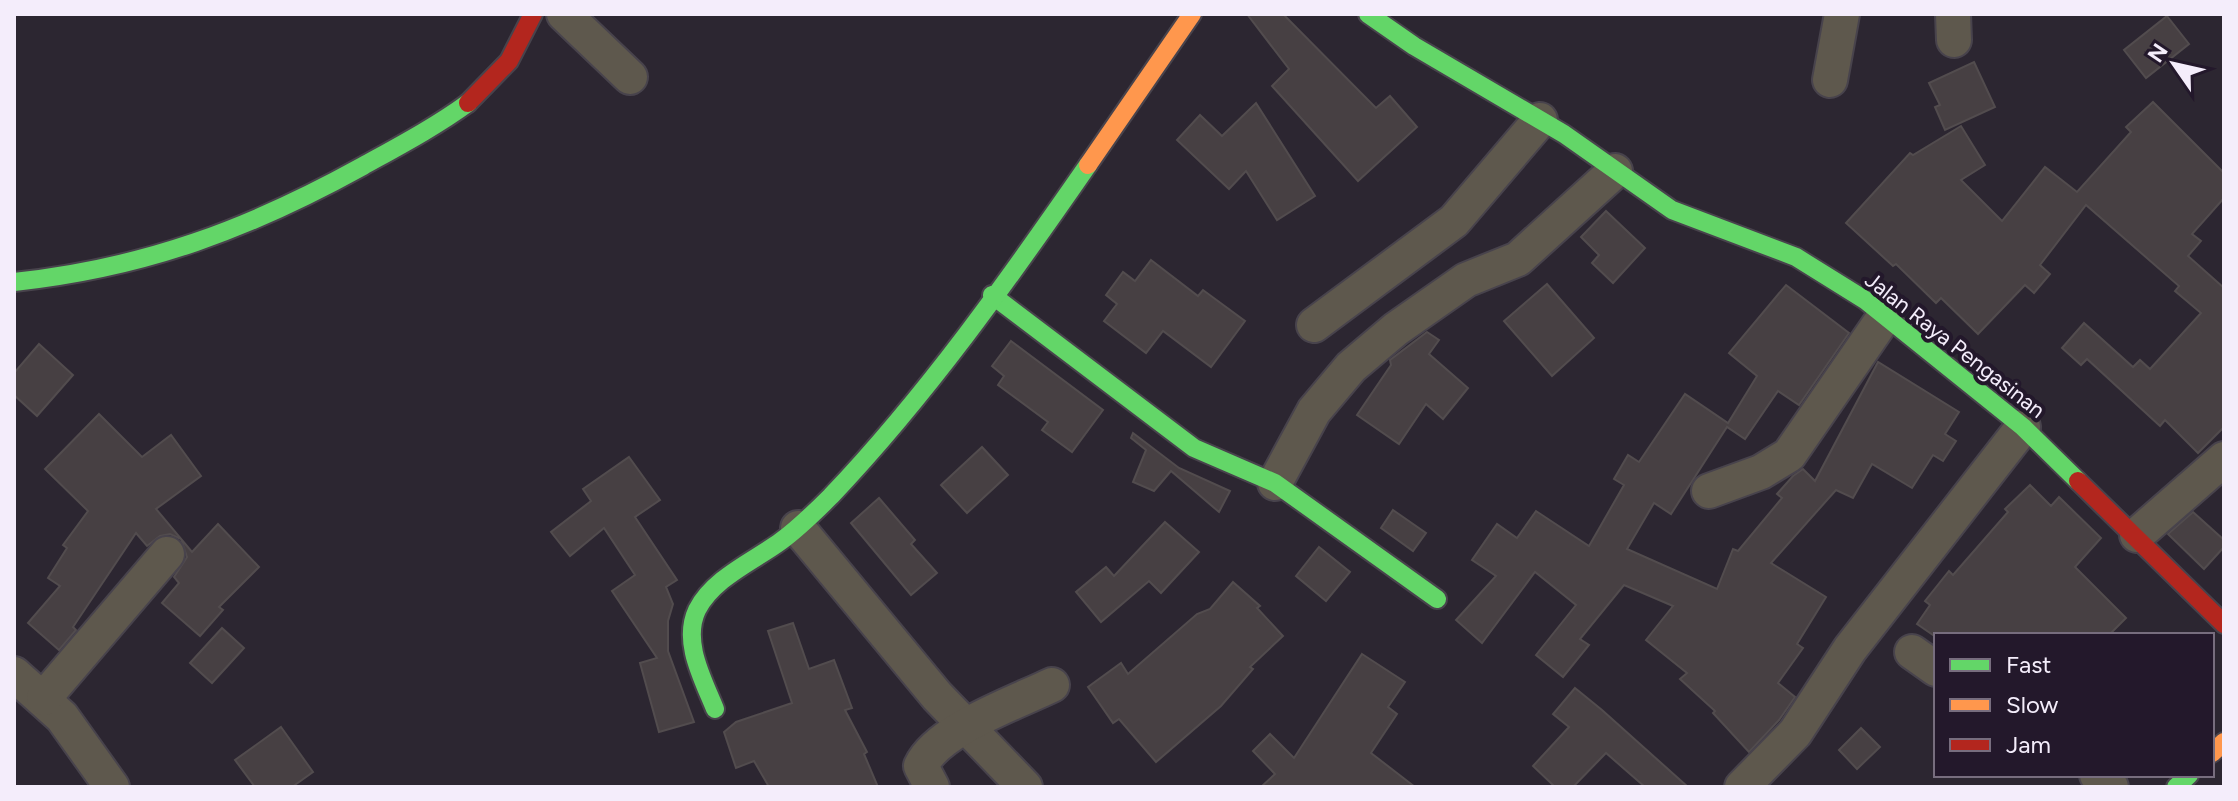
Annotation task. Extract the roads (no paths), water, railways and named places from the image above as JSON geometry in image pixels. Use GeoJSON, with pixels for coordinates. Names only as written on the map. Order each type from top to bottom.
{"type":"FeatureCollection","features":[{"type":"Feature","properties":{"kind":"street"},"geometry":{"type":"LineString","coordinates":[[14,282],[62,277],[172,252],[263,216],[362,167],[445,119],[486,87],[513,58],[533,14]]}},
{"type":"Feature","properties":{"kind":"street"},"geometry":{"type":"LineString","coordinates":[[564,14],[630,77]]}},
{"type":"Feature","properties":{"kind":"street"},"geometry":{"type":"LineString","coordinates":[[715,709],[695,657],[691,632],[696,613],[718,584],[770,551],[798,528],[880,440],[1082,179],[1192,14]]}},
{"type":"Feature","properties":{"kind":"street"},"geometry":{"type":"LineString","coordinates":[[1830,80],[1842,14]]}},
{"type":"Feature","properties":{"kind":"street","name":"Jalan Raya Pengasinan"},"geometry":{"type":"LineString","coordinates":[[1381,18],[1540,120],[1672,210],[1796,257],[1885,316],[2023,427],[2137,535],[2224,624]]}},
{"type":"Feature","properties":{"kind":"street"},"geometry":{"type":"LineString","coordinates":[[1314,325],[1454,221],[1540,120]]}},
{"type":"Feature","properties":{"kind":"street"},"geometry":{"type":"LineString","coordinates":[[1275,483],[1314,411],[1351,367],[1396,329],[1466,280],[1518,259],[1615,171]]}},
{"type":"Feature","properties":{"kind":"street"},"geometry":{"type":"LineString","coordinates":[[992,295],[1194,448],[1275,483],[1437,599]]}},
{"type":"Feature","properties":{"kind":"street"},"geometry":{"type":"LineString","coordinates":[[1709,491],[1761,472],[1789,455],[1885,316]]}},
{"type":"Feature","properties":{"kind":"street"},"geometry":{"type":"LineString","coordinates":[[1742,787],[1795,733],[1850,649],[2023,427]]}},
{"type":"Feature","properties":{"kind":"street"},"geometry":{"type":"LineString","coordinates":[[2137,535],[2224,459]]}},
{"type":"Feature","properties":{"kind":"street"},"geometry":{"type":"LineString","coordinates":[[798,528],[965,727],[1025,787]]}},
{"type":"Feature","properties":{"kind":"street"},"geometry":{"type":"LineString","coordinates":[[44,698],[167,554]]}},
{"type":"Feature","properties":{"kind":"street"},"geometry":{"type":"LineString","coordinates":[[14,674],[44,698],[87,747],[112,787]]}},
{"type":"Feature","properties":{"kind":"street"},"geometry":{"type":"LineString","coordinates":[[932,787],[921,766],[930,750],[965,727],[1052,685]]}}]}
